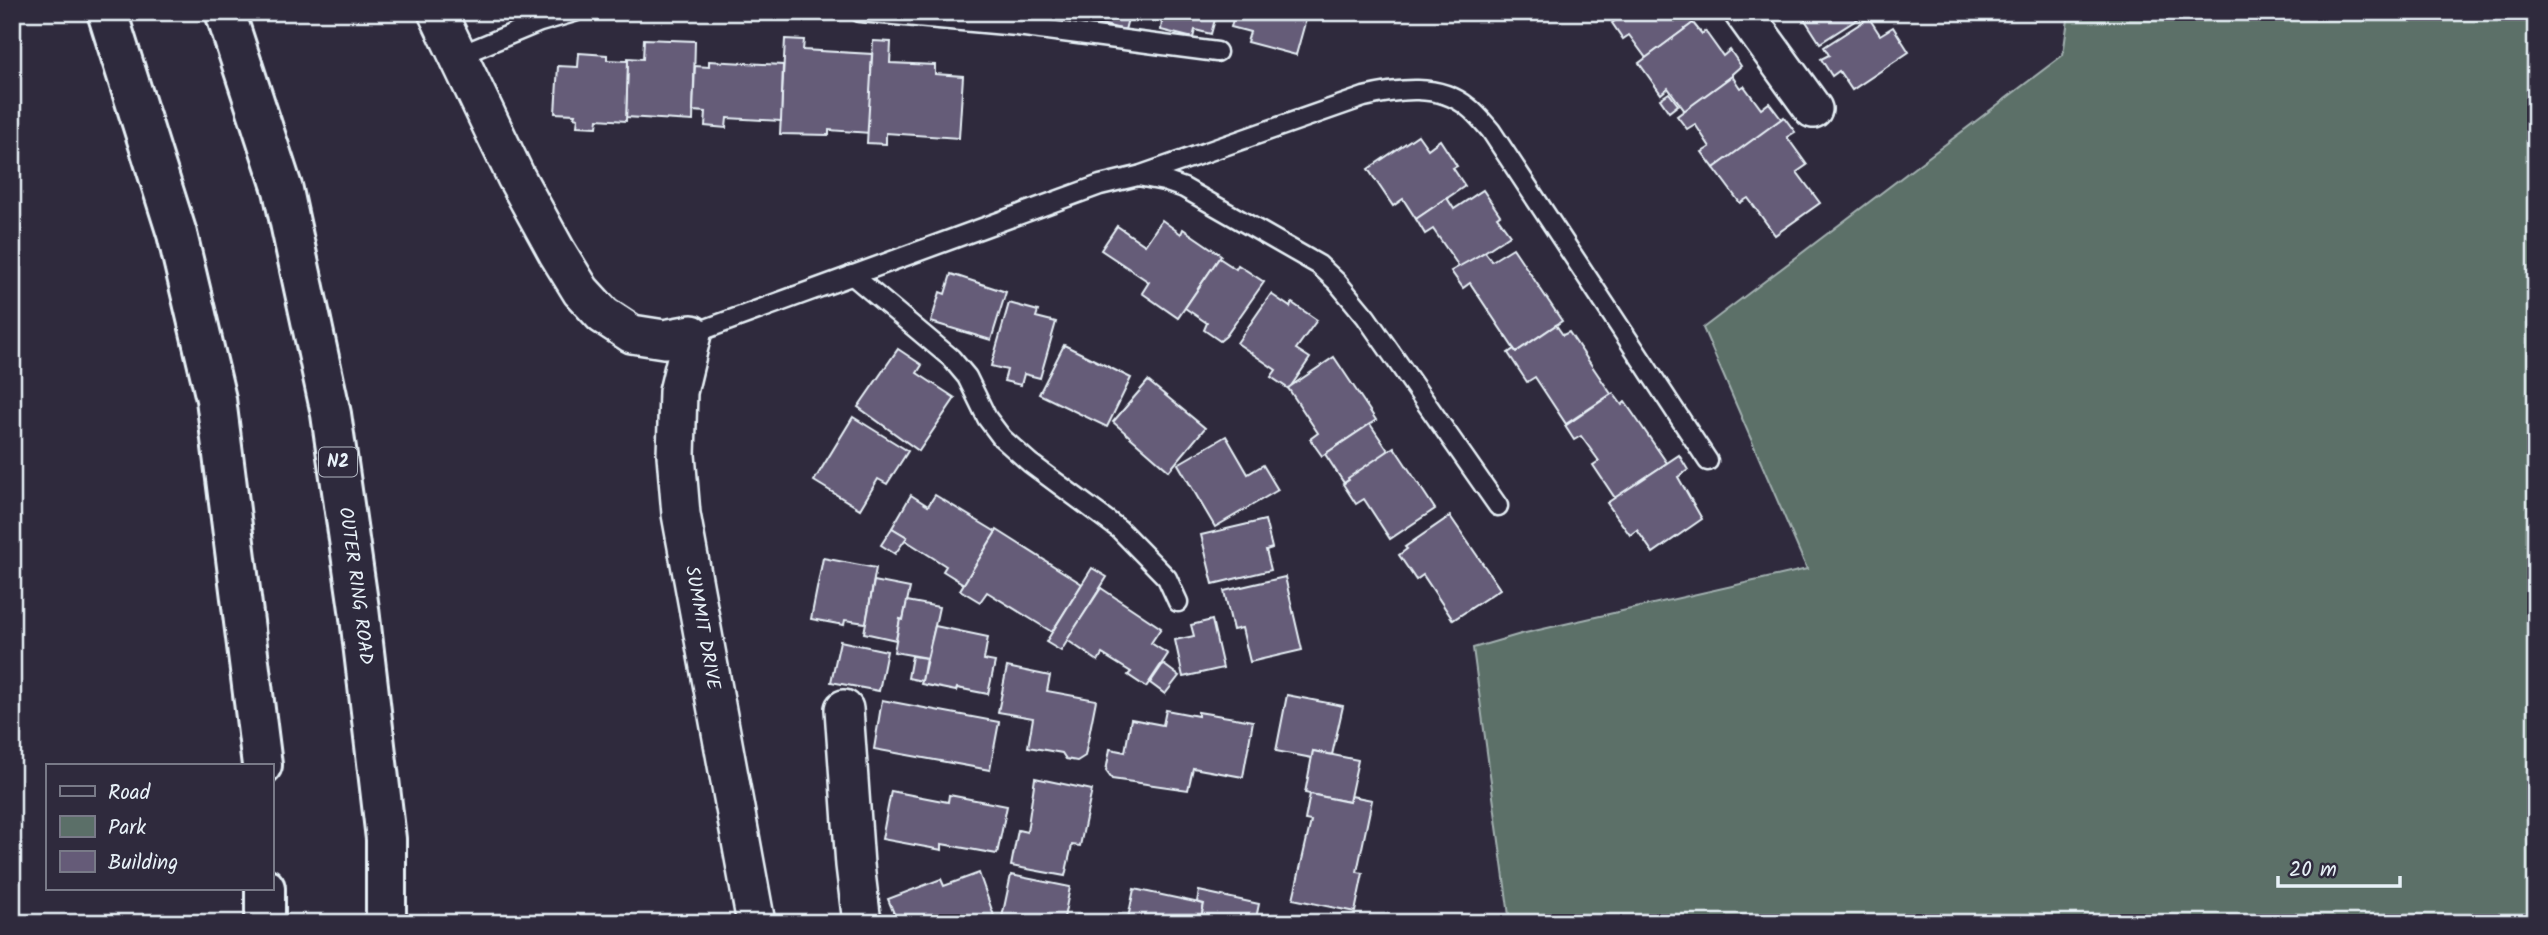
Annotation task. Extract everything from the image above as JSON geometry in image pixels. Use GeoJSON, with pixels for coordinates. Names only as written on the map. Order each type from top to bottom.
{"type":"FeatureCollection","features":[{"type":"Feature","properties":{"kind":"highway"},"geometry":{"type":"LineString","coordinates":[[107,12],[177,234],[216,399],[262,764]]}},
{"type":"Feature","properties":{"kind":"highway","name":"OUTER RING ROAD"},"geometry":{"type":"LineString","coordinates":[[225,12],[284,190],[331,414],[361,623],[386,839],[386,923]]}},
{"type":"Feature","properties":{"kind":"highway"},"geometry":{"type":"LineString","coordinates":[[265,890],[265,923]]}},
{"type":"Feature","properties":{"kind":"street"},"geometry":{"type":"LineString","coordinates":[[437,12],[516,177],[556,252],[581,291],[603,315],[632,334],[664,339],[692,334]]}},
{"type":"Feature","properties":{"kind":"street"},"geometry":{"type":"LineString","coordinates":[[1743,12],[1813,109]]}},
{"type":"Feature","properties":{"kind":"street","name":"SUMMIT DRIVE"},"geometry":{"type":"LineString","coordinates":[[692,334],[678,392],[676,455],[681,514],[757,923]]}},
{"type":"Feature","properties":{"kind":"street"},"geometry":{"type":"LineString","coordinates":[[844,709],[855,865],[862,923]]}},
{"type":"Feature","properties":{"kind":"lane"},"geometry":{"type":"LineString","coordinates":[[458,56],[540,22],[574,12]]}},
{"type":"Feature","properties":{"kind":"lane"},"geometry":{"type":"LineString","coordinates":[[860,12],[1017,26],[1217,52]]}},
{"type":"Feature","properties":{"kind":"lane"},"geometry":{"type":"LineString","coordinates":[[692,334],[1049,202],[1138,176],[1364,97],[1391,91],[1418,90],[1442,94],[1466,105],[1491,131],[1708,461]]}},
{"type":"Feature","properties":{"kind":"lane"},"geometry":{"type":"LineString","coordinates":[[1138,176],[1184,188],[1319,265],[1366,317],[1498,506]]}},
{"type":"Feature","properties":{"kind":"lane"},"geometry":{"type":"LineString","coordinates":[[852,275],[951,358],[967,377],[987,418],[1002,438],[1030,463],[1119,528],[1167,578],[1178,602]]}},
{"type":"Feature","properties":{"kind":"green space"},"geometry":{"type":"Polygon","coordinates":[[[2069,12],[2536,12],[2536,923],[1510,923],[1473,648],[1521,634],[1807,569],[1703,328],[2063,55],[2069,12]]]}},
{"type":"Feature","properties":{"kind":"building"},"geometry":{"type":"Polygon","coordinates":[[[1091,12],[1151,12],[1149,20],[1129,15],[1125,30],[1088,21],[1091,12]]]}},
{"type":"Feature","properties":{"kind":"building"},"geometry":{"type":"Polygon","coordinates":[[[1163,12],[1217,12],[1211,34],[1195,30],[1193,38],[1161,30],[1163,12]]]}},
{"type":"Feature","properties":{"kind":"building"},"geometry":{"type":"Polygon","coordinates":[[[1235,12],[1308,12],[1296,55],[1247,42],[1250,32],[1231,27],[1235,12]]]}},
{"type":"Feature","properties":{"kind":"building"},"geometry":{"type":"Polygon","coordinates":[[[1620,12],[1685,12],[1693,23],[1646,58],[1629,35],[1623,39],[1612,23],[1620,12]]]}},
{"type":"Feature","properties":{"kind":"building"},"geometry":{"type":"Polygon","coordinates":[[[1800,12],[1862,12],[1864,15],[1820,43],[1800,12]]]}},
{"type":"Feature","properties":{"kind":"building"},"geometry":{"type":"Polygon","coordinates":[[[1869,18],[1880,35],[1893,27],[1909,52],[1852,90],[1839,71],[1832,76],[1821,59],[1829,55],[1824,47],[1869,18]]]}},
{"type":"Feature","properties":{"kind":"building"},"geometry":{"type":"Polygon","coordinates":[[[1693,23],[1702,34],[1705,31],[1723,56],[1730,50],[1741,66],[1732,76],[1685,111],[1668,88],[1661,94],[1639,63],[1693,23]]]}},
{"type":"Feature","properties":{"kind":"building"},"geometry":{"type":"Polygon","coordinates":[[[644,39],[695,41],[693,121],[626,117],[628,58],[643,59],[644,39]]]}},
{"type":"Feature","properties":{"kind":"building"},"geometry":{"type":"Polygon","coordinates":[[[785,39],[804,40],[803,50],[872,54],[871,71],[874,72],[870,133],[829,130],[829,135],[780,134],[785,39]]]}},
{"type":"Feature","properties":{"kind":"building"},"geometry":{"type":"Polygon","coordinates":[[[873,41],[891,42],[890,63],[935,65],[935,74],[963,76],[959,138],[886,133],[886,144],[867,143],[873,41]]]}},
{"type":"Feature","properties":{"kind":"building"},"geometry":{"type":"Polygon","coordinates":[[[579,53],[607,55],[607,60],[628,61],[626,121],[598,119],[597,127],[577,126],[578,118],[574,117],[575,114],[555,113],[558,66],[578,67],[579,53]]]}},
{"type":"Feature","properties":{"kind":"building"},"geometry":{"type":"Polygon","coordinates":[[[709,61],[783,65],[781,121],[727,118],[726,128],[705,126],[706,112],[693,111],[695,66],[709,67],[709,61]]]}},
{"type":"Feature","properties":{"kind":"building"},"geometry":{"type":"Polygon","coordinates":[[[1732,76],[1740,88],[1744,86],[1761,109],[1769,103],[1782,120],[1714,168],[1702,152],[1710,147],[1695,124],[1687,129],[1677,116],[1732,76]]]}},
{"type":"Feature","properties":{"kind":"building"},"geometry":{"type":"Polygon","coordinates":[[[1669,93],[1678,105],[1669,112],[1660,99],[1669,93]]]}},
{"type":"Feature","properties":{"kind":"building"},"geometry":{"type":"Polygon","coordinates":[[[1784,117],[1795,132],[1787,137],[1807,165],[1797,172],[1820,203],[1775,235],[1748,198],[1740,203],[1714,168],[1784,117]]]}},
{"type":"Feature","properties":{"kind":"building"},"geometry":{"type":"Polygon","coordinates":[[[1418,135],[1428,149],[1440,140],[1457,166],[1453,168],[1465,186],[1416,219],[1403,199],[1393,206],[1368,169],[1418,135]]]}},
{"type":"Feature","properties":{"kind":"building"},"geometry":{"type":"Polygon","coordinates":[[[1483,190],[1510,235],[1460,268],[1433,229],[1425,234],[1416,219],[1447,198],[1454,209],[1483,190]]]}},
{"type":"Feature","properties":{"kind":"building"},"geometry":{"type":"Polygon","coordinates":[[[1162,220],[1181,234],[1183,229],[1221,255],[1178,318],[1142,293],[1149,282],[1101,250],[1117,226],[1145,245],[1162,220]]]}},
{"type":"Feature","properties":{"kind":"building"},"geometry":{"type":"Polygon","coordinates":[[[1513,248],[1562,321],[1516,352],[1470,283],[1463,288],[1451,271],[1485,252],[1492,261],[1513,248]]]}},
{"type":"Feature","properties":{"kind":"building"},"geometry":{"type":"Polygon","coordinates":[[[1219,258],[1236,269],[1238,265],[1264,282],[1220,341],[1204,330],[1207,323],[1185,308],[1219,258]]]}},
{"type":"Feature","properties":{"kind":"building"},"geometry":{"type":"Polygon","coordinates":[[[951,274],[1006,292],[991,340],[931,322],[940,292],[945,294],[951,274]]]}},
{"type":"Feature","properties":{"kind":"building"},"geometry":{"type":"Polygon","coordinates":[[[1271,294],[1290,307],[1292,303],[1317,320],[1296,349],[1310,358],[1289,389],[1271,377],[1276,370],[1237,343],[1271,294]]]}},
{"type":"Feature","properties":{"kind":"building"},"geometry":{"type":"Polygon","coordinates":[[[1009,303],[1038,311],[1036,317],[1056,322],[1040,378],[1024,374],[1021,385],[1004,381],[1007,370],[991,366],[1009,303]]]}},
{"type":"Feature","properties":{"kind":"building"},"geometry":{"type":"Polygon","coordinates":[[[1556,325],[1563,335],[1569,332],[1611,394],[1566,424],[1535,377],[1527,382],[1508,353],[1514,349],[1516,352],[1556,325]]]}},
{"type":"Feature","properties":{"kind":"building"},"geometry":{"type":"Polygon","coordinates":[[[1064,345],[1131,378],[1107,427],[1039,394],[1064,345]]]}},
{"type":"Feature","properties":{"kind":"building"},"geometry":{"type":"Polygon","coordinates":[[[898,349],[922,365],[917,373],[955,398],[919,451],[858,407],[898,349]]]}},
{"type":"Feature","properties":{"kind":"building"},"geometry":{"type":"Polygon","coordinates":[[[1334,357],[1376,420],[1322,456],[1310,439],[1318,433],[1288,388],[1334,357]]]}},
{"type":"Feature","properties":{"kind":"building"},"geometry":{"type":"Polygon","coordinates":[[[1148,381],[1205,428],[1169,471],[1113,422],[1148,381]]]}},
{"type":"Feature","properties":{"kind":"building"},"geometry":{"type":"Polygon","coordinates":[[[1613,393],[1622,405],[1625,402],[1667,463],[1615,498],[1593,465],[1599,461],[1581,436],[1574,440],[1565,426],[1613,393]]]}},
{"type":"Feature","properties":{"kind":"building"},"geometry":{"type":"Polygon","coordinates":[[[853,417],[908,451],[887,484],[878,479],[860,509],[814,481],[853,417]]]}},
{"type":"Feature","properties":{"kind":"building"},"geometry":{"type":"Polygon","coordinates":[[[1370,424],[1389,452],[1344,483],[1325,454],[1370,424]]]}},
{"type":"Feature","properties":{"kind":"building"},"geometry":{"type":"Polygon","coordinates":[[[1226,436],[1248,474],[1263,465],[1278,490],[1215,527],[1178,464],[1226,436]]]}},
{"type":"Feature","properties":{"kind":"building"},"geometry":{"type":"Polygon","coordinates":[[[1394,447],[1435,509],[1390,539],[1364,499],[1356,504],[1343,484],[1394,447]]]}},
{"type":"Feature","properties":{"kind":"building"},"geometry":{"type":"Polygon","coordinates":[[[1679,455],[1688,470],[1678,477],[1702,519],[1653,553],[1637,530],[1630,535],[1607,503],[1679,455]]]}},
{"type":"Feature","properties":{"kind":"building"},"geometry":{"type":"Polygon","coordinates":[[[911,495],[928,506],[935,495],[996,532],[964,584],[943,571],[946,566],[905,540],[907,537],[892,528],[911,495]]]}},
{"type":"Feature","properties":{"kind":"building"},"geometry":{"type":"Polygon","coordinates":[[[1450,516],[1500,589],[1453,620],[1423,575],[1416,580],[1399,555],[1407,549],[1405,547],[1450,516]]]}},
{"type":"Feature","properties":{"kind":"building"},"geometry":{"type":"Polygon","coordinates":[[[1265,520],[1272,548],[1266,550],[1271,570],[1213,584],[1201,535],[1265,520]]]}},
{"type":"Feature","properties":{"kind":"building"},"geometry":{"type":"Polygon","coordinates":[[[892,528],[907,537],[895,554],[881,545],[892,528]]]}},
{"type":"Feature","properties":{"kind":"building"},"geometry":{"type":"Polygon","coordinates":[[[997,530],[1082,584],[1052,632],[987,592],[980,602],[960,590],[997,530]]]}},
{"type":"Feature","properties":{"kind":"building"},"geometry":{"type":"Polygon","coordinates":[[[823,558],[876,568],[866,623],[845,620],[844,625],[811,619],[823,558]]]}},
{"type":"Feature","properties":{"kind":"building"},"geometry":{"type":"Polygon","coordinates":[[[1092,568],[1107,577],[1061,651],[1046,642],[1092,568]]]}},
{"type":"Feature","properties":{"kind":"building"},"geometry":{"type":"Polygon","coordinates":[[[1285,577],[1302,650],[1250,662],[1242,628],[1233,630],[1224,591],[1285,577]]]}},
{"type":"Feature","properties":{"kind":"building"},"geometry":{"type":"Polygon","coordinates":[[[874,581],[910,588],[896,640],[864,633],[874,581]]]}},
{"type":"Feature","properties":{"kind":"building"},"geometry":{"type":"Polygon","coordinates":[[[1101,588],[1161,628],[1151,643],[1168,654],[1146,687],[1128,675],[1131,672],[1102,654],[1098,661],[1067,640],[1101,588]]]}},
{"type":"Feature","properties":{"kind":"building"},"geometry":{"type":"Polygon","coordinates":[[[907,601],[939,607],[928,658],[894,652],[900,619],[903,620],[907,601]]]}},
{"type":"Feature","properties":{"kind":"building"},"geometry":{"type":"Polygon","coordinates":[[[1212,620],[1223,668],[1183,677],[1175,640],[1194,636],[1191,625],[1212,620]]]}},
{"type":"Feature","properties":{"kind":"building"},"geometry":{"type":"Polygon","coordinates":[[[935,626],[988,637],[984,660],[995,662],[988,694],[921,684],[935,626]]]}},
{"type":"Feature","properties":{"kind":"building"},"geometry":{"type":"Polygon","coordinates":[[[840,641],[887,651],[879,691],[831,682],[840,641]]]}},
{"type":"Feature","properties":{"kind":"building"},"geometry":{"type":"Polygon","coordinates":[[[912,656],[926,658],[922,681],[908,678],[912,656]]]}},
{"type":"Feature","properties":{"kind":"building"},"geometry":{"type":"Polygon","coordinates":[[[1163,664],[1179,676],[1165,694],[1150,683],[1163,664]]]}},
{"type":"Feature","properties":{"kind":"building"},"geometry":{"type":"Polygon","coordinates":[[[1007,667],[1050,676],[1047,691],[1096,700],[1085,756],[1077,761],[1066,759],[1062,753],[1028,747],[1033,718],[998,712],[1007,667]]]}},
{"type":"Feature","properties":{"kind":"building"},"geometry":{"type":"Polygon","coordinates":[[[1287,695],[1343,706],[1332,755],[1313,751],[1312,758],[1276,751],[1287,695]]]}},
{"type":"Feature","properties":{"kind":"building"},"geometry":{"type":"Polygon","coordinates":[[[882,700],[999,722],[990,770],[874,749],[882,700]]]}},
{"type":"Feature","properties":{"kind":"building"},"geometry":{"type":"Polygon","coordinates":[[[1166,710],[1253,721],[1243,777],[1193,768],[1188,790],[1112,779],[1106,771],[1110,749],[1125,752],[1131,719],[1163,725],[1166,710]]]}},
{"type":"Feature","properties":{"kind":"building"},"geometry":{"type":"Polygon","coordinates":[[[1313,751],[1358,760],[1349,802],[1305,793],[1313,751]]]}},
{"type":"Feature","properties":{"kind":"building"},"geometry":{"type":"Polygon","coordinates":[[[1035,778],[1092,790],[1080,846],[1072,845],[1065,876],[1011,866],[1018,830],[1027,832],[1035,778]]]}},
{"type":"Feature","properties":{"kind":"building"},"geometry":{"type":"Polygon","coordinates":[[[891,791],[948,802],[949,795],[1007,806],[997,854],[942,844],[942,850],[882,839],[891,791]]]}},
{"type":"Feature","properties":{"kind":"building"},"geometry":{"type":"Polygon","coordinates":[[[1310,794],[1349,802],[1351,796],[1372,800],[1357,872],[1363,873],[1355,912],[1293,899],[1311,821],[1305,820],[1310,794]]]}},
{"type":"Feature","properties":{"kind":"building"},"geometry":{"type":"Polygon","coordinates":[[[979,873],[994,916],[979,923],[891,923],[897,921],[888,899],[941,879],[944,886],[979,873]]]}},
{"type":"Feature","properties":{"kind":"building"},"geometry":{"type":"Polygon","coordinates":[[[1011,875],[1070,887],[1063,923],[1001,922],[1011,875]]]}},
{"type":"Feature","properties":{"kind":"building"},"geometry":{"type":"Polygon","coordinates":[[[1134,889],[1204,904],[1200,923],[1127,923],[1134,889]]]}},
{"type":"Feature","properties":{"kind":"building"},"geometry":{"type":"Polygon","coordinates":[[[1199,891],[1259,904],[1255,923],[1200,923],[1204,904],[1197,902],[1199,891]]]}},
{"type":"Feature","properties":{"kind":"building"},"geometry":{"type":"Polygon","coordinates":[[[1077,915],[1115,923],[1075,923],[1077,915]]]}},
{"type":"Feature","properties":{"kind":"building"},"geometry":{"type":"Polygon","coordinates":[[[1300,915],[1343,923],[1299,923],[1300,915]]]}}]}
